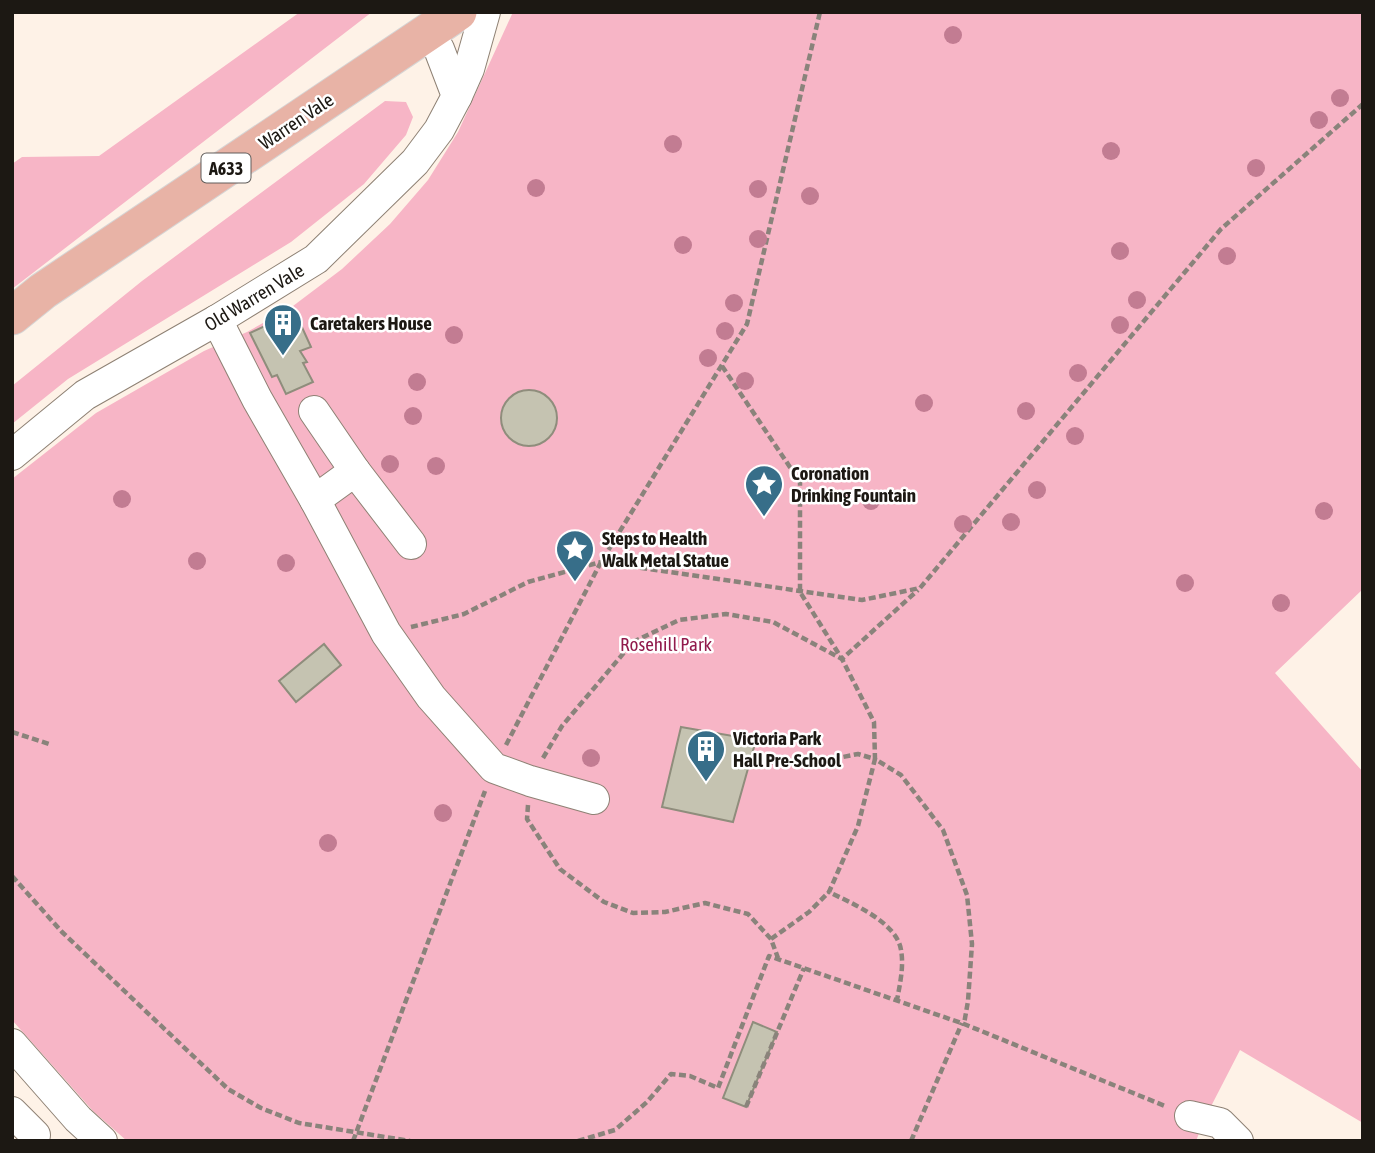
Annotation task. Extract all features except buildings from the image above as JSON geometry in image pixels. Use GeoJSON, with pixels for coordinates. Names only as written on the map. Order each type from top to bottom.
{"type":"FeatureCollection","features":[{"type":"Feature","properties":{"kind":"main road","name":"Warren Vale"},"geometry":{"type":"LineString","coordinates":[[12,316],[43,291],[441,20]]}},
{"type":"Feature","properties":{"kind":"street","name":"Old Warren Vale"},"geometry":{"type":"LineString","coordinates":[[12,455],[85,395],[316,260],[415,162],[439,130],[470,69],[485,12]]}},
{"type":"Feature","properties":{"kind":"street"},"geometry":{"type":"LineString","coordinates":[[441,20],[439,49],[457,96]]}},
{"type":"Feature","properties":{"kind":"street"},"geometry":{"type":"LineString","coordinates":[[217,320],[257,399],[386,633],[431,697],[494,768],[594,799]]}},
{"type":"Feature","properties":{"kind":"street"},"geometry":{"type":"LineString","coordinates":[[314,411],[355,471],[411,544]]}},
{"type":"Feature","properties":{"kind":"street"},"geometry":{"type":"LineString","coordinates":[[315,500],[355,471]]}},
{"type":"Feature","properties":{"kind":"street"},"geometry":{"type":"LineString","coordinates":[[12,1044],[78,1119],[102,1141]]}},
{"type":"Feature","properties":{"kind":"street"},"geometry":{"type":"LineString","coordinates":[[12,1112],[35,1135]]}},
{"type":"Feature","properties":{"kind":"street"},"geometry":{"type":"LineString","coordinates":[[1180,1112],[1220,1123],[1238,1141]]}},
{"type":"Feature","properties":{"kind":"path"},"geometry":{"type":"LineString","coordinates":[[353,1141],[494,768],[601,562],[747,324],[820,12]]}},
{"type":"Feature","properties":{"kind":"path"},"geometry":{"type":"LineString","coordinates":[[842,659],[920,588],[1221,229],[1363,104]]}},
{"type":"Feature","properties":{"kind":"path"},"geometry":{"type":"LineString","coordinates":[[722,366],[800,482],[800,592],[842,659],[874,722],[875,759],[858,825],[829,892],[809,912],[771,939]]}},
{"type":"Feature","properties":{"kind":"path"},"geometry":{"type":"LineString","coordinates":[[386,633],[464,614],[528,582],[601,562],[863,600],[920,588]]}},
{"type":"Feature","properties":{"kind":"path"},"geometry":{"type":"LineString","coordinates":[[778,958],[771,939],[748,914],[705,902],[665,912],[633,912],[604,902],[560,869],[527,819],[530,781],[562,726],[633,642],[678,620],[726,614],[773,622],[842,659]]}},
{"type":"Feature","properties":{"kind":"path"},"geometry":{"type":"LineString","coordinates":[[12,732],[49,744]]}},
{"type":"Feature","properties":{"kind":"path"},"geometry":{"type":"LineString","coordinates":[[750,760],[802,765],[858,754],[875,759],[901,775],[943,830],[967,895],[972,944],[968,1001],[963,1023],[911,1141]]}},
{"type":"Feature","properties":{"kind":"path"},"geometry":{"type":"LineString","coordinates":[[12,876],[62,932],[228,1089],[261,1108],[299,1123],[410,1141]]}},
{"type":"Feature","properties":{"kind":"path"},"geometry":{"type":"LineString","coordinates":[[829,892],[881,919],[901,947],[897,1000]]}},
{"type":"Feature","properties":{"kind":"path"},"geometry":{"type":"LineString","coordinates":[[578,1141],[615,1129],[647,1102],[671,1074],[690,1076],[718,1088],[769,957],[963,1023],[1180,1112]]}},
{"type":"Feature","properties":{"kind":"path"},"geometry":{"type":"LineString","coordinates":[[746,1107],[804,968]]}},
{"type":"Feature","properties":{"kind":"green space"},"geometry":{"type":"Polygon","coordinates":[[[300,12],[372,12],[12,289],[12,164],[22,157],[99,156],[300,12]]]}},
{"type":"Feature","properties":{"kind":"green space","name":"Rosehill Park"},"geometry":{"type":"Polygon","coordinates":[[[513,12],[1363,12],[1363,589],[1275,673],[1363,772],[1363,1123],[1240,1050],[1196,1141],[127,1141],[93,1111],[12,1020],[12,479],[96,413],[204,351],[247,332],[293,306],[342,269],[390,224],[428,180],[458,132],[513,12]]]}},
{"type":"Feature","properties":{"kind":"green space"},"geometry":{"type":"Polygon","coordinates":[[[385,101],[406,102],[413,117],[406,135],[364,184],[291,242],[68,379],[12,424],[12,386],[142,281],[385,101]]]}},
{"type":"Feature","properties":{"kind":"place","name":"Caretakers House"},"geometry":{"type":"Point","coordinates":[283,357]}},
{"type":"Feature","properties":{"kind":"place","name":"Coronation Drinking Fountain"},"geometry":{"type":"Point","coordinates":[764,518]}},
{"type":"Feature","properties":{"kind":"place","name":"Steps to Health Walk Metal Statue"},"geometry":{"type":"Point","coordinates":[575,583]}},
{"type":"Feature","properties":{"kind":"place","name":"Victoria Park Hall Pre-School"},"geometry":{"type":"Point","coordinates":[706,783]}}]}
